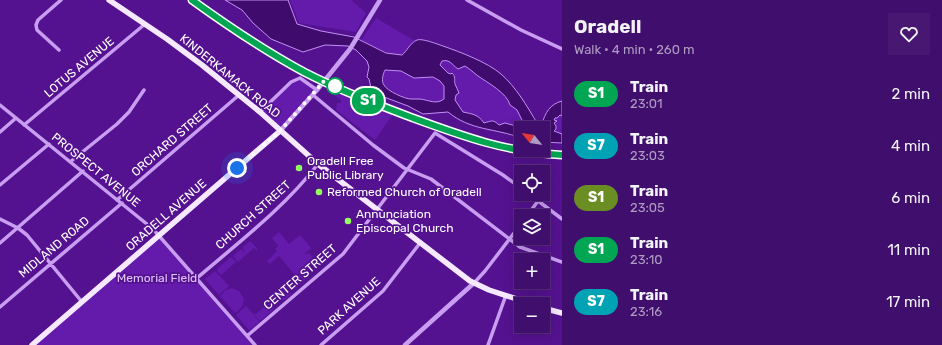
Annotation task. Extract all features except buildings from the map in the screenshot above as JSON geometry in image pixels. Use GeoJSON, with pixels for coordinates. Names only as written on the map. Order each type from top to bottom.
{"type":"FeatureCollection","features":[{"type":"Feature","properties":{"kind":"main road","name":"KINDERKAMACK ROAD"},"geometry":{"type":"LineString","coordinates":[[109,0],[146,24],[195,60],[260,112],[318,164],[474,284],[514,298]]}},
{"type":"Feature","properties":{"kind":"main road","name":"ORADELL AVENUE"},"geometry":{"type":"LineString","coordinates":[[32,345],[280,131]]}},
{"type":"Feature","properties":{"kind":"main road"},"geometry":{"type":"LineString","coordinates":[[550,310],[562,313]]}},
{"type":"Feature","properties":{"kind":"street"},"geometry":{"type":"LineString","coordinates":[[59,50],[37,30],[36,25],[38,20],[61,0]]}},
{"type":"Feature","properties":{"kind":"street","name":"ORADELL AVENUE"},"geometry":{"type":"LineString","coordinates":[[280,131],[313,95],[350,49],[380,0]]}},
{"type":"Feature","properties":{"kind":"street"},"geometry":{"type":"LineString","coordinates":[[467,0],[521,30],[562,50]]}},
{"type":"Feature","properties":{"kind":"street","name":"LOTUS AVENUE"},"geometry":{"type":"LineString","coordinates":[[24,125],[146,24]]}},
{"type":"Feature","properties":{"kind":"street"},"geometry":{"type":"LineString","coordinates":[[260,112],[291,82],[300,78],[317,90]]}},
{"type":"Feature","properties":{"kind":"street"},"geometry":{"type":"LineString","coordinates":[[70,162],[117,124],[129,112],[144,90]]}},
{"type":"Feature","properties":{"kind":"street","name":"ORCHARD STREET"},"geometry":{"type":"LineString","coordinates":[[118,200],[239,95]]}},
{"type":"Feature","properties":{"kind":"street"},"geometry":{"type":"LineString","coordinates":[[313,95],[373,145],[407,170],[431,179],[520,247],[562,262]]}},
{"type":"Feature","properties":{"kind":"street","name":"PROSPECT AVENUE"},"geometry":{"type":"LineString","coordinates":[[0,105],[153,229],[255,345]]}},
{"type":"Feature","properties":{"kind":"street"},"geometry":{"type":"LineString","coordinates":[[0,132],[16,118]]}},
{"type":"Feature","properties":{"kind":"street","name":"CENTER STREET"},"geometry":{"type":"LineString","coordinates":[[247,336],[343,254],[435,133],[514,183]]}},
{"type":"Feature","properties":{"kind":"street"},"geometry":{"type":"LineString","coordinates":[[0,185],[48,144]]}},
{"type":"Feature","properties":{"kind":"street","name":"CHURCH STREET"},"geometry":{"type":"LineString","coordinates":[[197,278],[282,205],[306,180],[318,164]]}},
{"type":"Feature","properties":{"kind":"street"},"geometry":{"type":"LineString","coordinates":[[0,243],[82,171]]}},
{"type":"Feature","properties":{"kind":"street"},"geometry":{"type":"LineString","coordinates":[[532,209],[538,201],[562,219]]}},
{"type":"Feature","properties":{"kind":"street","name":"MIDLAND ROAD"},"geometry":{"type":"LineString","coordinates":[[0,306],[122,203]]}},
{"type":"Feature","properties":{"kind":"street"},"geometry":{"type":"LineString","coordinates":[[0,219],[18,228],[27,235],[82,302]]}},
{"type":"Feature","properties":{"kind":"street"},"geometry":{"type":"LineString","coordinates":[[405,345],[474,284],[514,234]]}},
{"type":"Feature","properties":{"kind":"street","name":"PARK AVENUE"},"geometry":{"type":"LineString","coordinates":[[320,345],[383,291],[420,243]]}},
{"type":"Feature","properties":{"kind":"street"},"geometry":{"type":"LineString","coordinates":[[488,345],[506,295]]}},
{"type":"Feature","properties":{"kind":"green space"},"geometry":{"type":"Polygon","coordinates":[[[290,0],[353,0],[352,1],[366,13],[356,32],[299,23],[290,0]]]}},
{"type":"Feature","properties":{"kind":"green space"},"geometry":{"type":"Polygon","coordinates":[[[376,18],[415,41],[404,53],[395,54],[389,53],[361,40],[376,18]]]}},
{"type":"Feature","properties":{"kind":"green space"},"geometry":{"type":"Polygon","coordinates":[[[445,60],[457,67],[465,66],[492,85],[505,96],[510,105],[517,110],[522,121],[514,121],[514,127],[509,124],[499,125],[492,121],[484,123],[472,114],[463,112],[455,100],[456,83],[453,73],[448,73],[441,67],[442,61],[445,60]]]}},
{"type":"Feature","properties":{"kind":"green space"},"geometry":{"type":"Polygon","coordinates":[[[385,70],[399,70],[436,79],[444,86],[444,99],[435,101],[402,97],[385,86],[383,78],[385,70]]]}},
{"type":"Feature","properties":{"kind":"green space"},"geometry":{"type":"Polygon","coordinates":[[[300,78],[317,90],[280,131],[260,112],[291,82],[300,78]]]}},
{"type":"Feature","properties":{"kind":"green space"},"geometry":{"type":"Polygon","coordinates":[[[338,91],[393,114],[375,140],[336,110],[337,103],[341,103],[341,100],[335,96],[338,91]]]}},
{"type":"Feature","properties":{"kind":"green space"},"geometry":{"type":"Polygon","coordinates":[[[560,115],[562,116],[561,134],[554,131],[556,126],[554,123],[557,120],[554,120],[560,115]]]}},
{"type":"Feature","properties":{"kind":"green space"},"geometry":{"type":"Polygon","coordinates":[[[279,232],[289,244],[300,235],[311,248],[304,254],[309,253],[317,262],[309,270],[305,269],[311,274],[293,291],[288,285],[296,278],[298,279],[279,256],[270,264],[267,261],[277,251],[275,249],[278,246],[272,238],[279,232]]]}},
{"type":"Feature","properties":{"kind":"green space","name":"Memorial Field"},"geometry":{"type":"Polygon","coordinates":[[[159,235],[255,345],[32,345],[159,235]]]}},
{"type":"Feature","properties":{"kind":"green space"},"geometry":{"type":"Polygon","coordinates":[[[250,241],[257,248],[257,251],[254,248],[247,254],[243,247],[250,241]]]}},
{"type":"Feature","properties":{"kind":"green space"},"geometry":{"type":"Polygon","coordinates":[[[241,249],[247,254],[238,262],[233,256],[241,249]]]}},
{"type":"Feature","properties":{"kind":"green space"},"geometry":{"type":"Polygon","coordinates":[[[231,257],[236,262],[221,275],[217,271],[218,268],[231,257]]]}},
{"type":"Feature","properties":{"kind":"green space"},"geometry":{"type":"Polygon","coordinates":[[[215,271],[229,286],[219,295],[205,279],[215,271]]]}},
{"type":"Feature","properties":{"kind":"green space"},"geometry":{"type":"Polygon","coordinates":[[[284,285],[292,294],[283,301],[276,292],[284,285]]]}},
{"type":"Feature","properties":{"kind":"green space"},"geometry":{"type":"Polygon","coordinates":[[[232,288],[239,291],[244,299],[242,307],[235,313],[220,296],[226,290],[232,288]]]}},
{"type":"Feature","properties":{"kind":"green space"},"geometry":{"type":"Polygon","coordinates":[[[269,303],[274,309],[260,321],[253,313],[256,314],[269,303]]]}},
{"type":"Feature","properties":{"kind":"green space"},"geometry":{"type":"Polygon","coordinates":[[[246,306],[260,322],[249,330],[236,315],[246,306]]]}},
{"type":"Feature","properties":{"kind":"shaded area"},"geometry":{"type":"Polygon","coordinates":[[[225,0],[288,0],[297,24],[321,31],[354,37],[386,53],[402,55],[412,43],[417,40],[426,40],[481,61],[501,74],[521,97],[536,121],[522,121],[517,110],[510,105],[505,96],[497,89],[465,66],[458,69],[449,62],[445,61],[442,61],[440,65],[448,73],[452,73],[455,78],[455,84],[459,93],[456,95],[455,100],[463,112],[477,116],[484,123],[492,121],[499,125],[505,123],[514,125],[514,136],[465,123],[448,112],[423,114],[408,106],[384,97],[371,88],[367,77],[369,67],[367,61],[356,50],[348,46],[325,45],[303,52],[271,39],[253,23],[242,10],[225,0]],[[385,70],[383,82],[389,90],[408,99],[438,102],[444,99],[444,86],[440,81],[433,77],[414,78],[401,71],[385,70]]]}},
{"type":"Feature","properties":{"kind":"shaded area"},"geometry":{"type":"Polygon","coordinates":[[[562,101],[562,116],[560,115],[555,118],[554,120],[557,121],[554,123],[556,129],[554,131],[562,134],[562,143],[550,142],[550,121],[543,121],[551,107],[562,101]]]}},
{"type":"Feature","properties":{"kind":"railway"},"geometry":{"type":"LineString","coordinates":[[192,0],[275,56],[304,72],[357,96],[466,137],[522,151],[562,155]]}},
{"type":"Feature","properties":{"kind":"train","name":"S1"},"geometry":{"type":"LineString","coordinates":[[192,0],[271,53],[304,72],[353,95],[475,141],[500,147],[562,155]]}},
{"type":"Feature","properties":{"kind":"place","name":"Oradell Free Public Library"},"geometry":{"type":"Point","coordinates":[299,168]}},
{"type":"Feature","properties":{"kind":"place","name":"Reformed Church of Oradell"},"geometry":{"type":"Point","coordinates":[319,192]}},
{"type":"Feature","properties":{"kind":"place","name":"Annunciation Episcopal Church"},"geometry":{"type":"Point","coordinates":[348,221]}},
{"type":"Feature","properties":{"kind":"route"},"geometry":{"type":"LineString","coordinates":[[237,168],[280,131],[295,116],[324,81],[335,86]]}}]}
